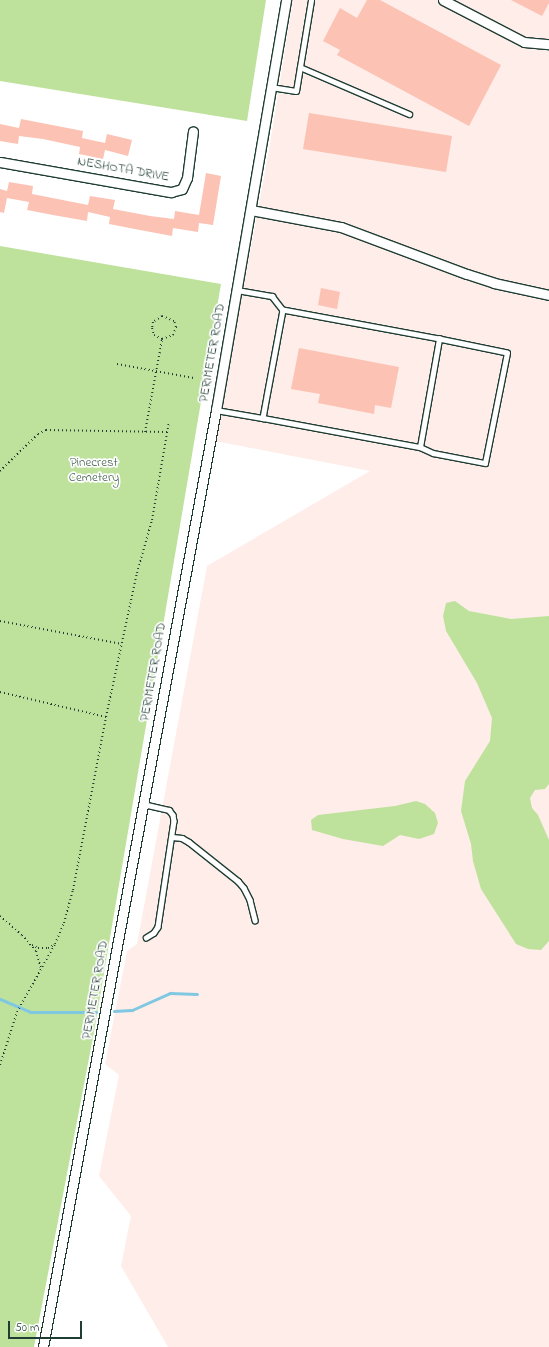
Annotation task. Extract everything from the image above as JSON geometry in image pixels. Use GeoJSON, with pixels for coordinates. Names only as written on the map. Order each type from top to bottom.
{"type":"FeatureCollection","features":[{"type":"Feature","properties":{"kind":"street","name":"PERIMETER ROAD"},"geometry":{"type":"LineString","coordinates":[[43,1347],[216,410],[286,0]]}},
{"type":"Feature","properties":{"kind":"street"},"geometry":{"type":"LineString","coordinates":[[443,0],[524,42],[549,44]]}},
{"type":"Feature","properties":{"kind":"street","name":"NESHOTA DRIVE"},"geometry":{"type":"LineString","coordinates":[[0,162],[171,192],[182,189],[187,178],[193,131]]}},
{"type":"Feature","properties":{"kind":"street"},"geometry":{"type":"LineString","coordinates":[[251,210],[341,226],[466,274],[494,283],[549,295]]}},
{"type":"Feature","properties":{"kind":"lane"},"geometry":{"type":"LineString","coordinates":[[271,87],[296,91],[311,0]]}},
{"type":"Feature","properties":{"kind":"lane"},"geometry":{"type":"LineString","coordinates":[[300,67],[408,114]]}},
{"type":"Feature","properties":{"kind":"lane"},"geometry":{"type":"LineString","coordinates":[[216,410],[420,447],[433,453],[485,463],[508,354],[439,339],[283,310],[272,296],[237,290]]}},
{"type":"Feature","properties":{"kind":"lane"},"geometry":{"type":"LineString","coordinates":[[263,418],[283,310]]}},
{"type":"Feature","properties":{"kind":"lane"},"geometry":{"type":"LineString","coordinates":[[420,447],[439,339]]}},
{"type":"Feature","properties":{"kind":"lane"},"geometry":{"type":"LineString","coordinates":[[143,804],[169,810],[173,815],[174,821],[158,927],[154,933],[146,938]]}},
{"type":"Feature","properties":{"kind":"lane"},"geometry":{"type":"LineString","coordinates":[[172,837],[182,838],[189,842],[238,881],[244,888],[250,900],[255,920]]}},
{"type":"Feature","properties":{"kind":"path"},"geometry":{"type":"LineString","coordinates":[[162,316],[174,321],[176,327],[173,335],[162,339],[154,334],[152,322],[162,316]]}},
{"type":"Feature","properties":{"kind":"path"},"geometry":{"type":"LineString","coordinates":[[145,432],[162,339]]}},
{"type":"Feature","properties":{"kind":"path"},"geometry":{"type":"LineString","coordinates":[[117,364],[194,378]]}},
{"type":"Feature","properties":{"kind":"path"},"geometry":{"type":"LineString","coordinates":[[0,1065],[17,1012],[55,944],[64,923],[73,890],[106,717],[137,573],[152,520],[169,422]]}},
{"type":"Feature","properties":{"kind":"path"},"geometry":{"type":"LineString","coordinates":[[0,472],[38,434],[46,430],[168,432]]}},
{"type":"Feature","properties":{"kind":"path"},"geometry":{"type":"LineString","coordinates":[[0,621],[122,644]]}},
{"type":"Feature","properties":{"kind":"path"},"geometry":{"type":"LineString","coordinates":[[0,692],[106,717]]}},
{"type":"Feature","properties":{"kind":"path"},"geometry":{"type":"LineString","coordinates":[[0,916],[36,951],[41,970]]}},
{"type":"Feature","properties":{"kind":"path"},"geometry":{"type":"LineString","coordinates":[[31,945],[38,948],[48,948],[55,944]]}},
{"type":"Feature","properties":{"kind":"shaded area"},"geometry":{"type":"Polygon","coordinates":[[[293,0],[549,0],[549,1347],[168,1347],[121,1266],[131,1216],[99,1176],[119,1075],[105,1064],[127,951],[137,944],[207,566],[370,471],[215,441],[269,150],[293,0]]]}},
{"type":"Feature","properties":{"kind":"green space"},"geometry":{"type":"Polygon","coordinates":[[[0,0],[266,0],[247,121],[0,81],[0,0]]]}},
{"type":"Feature","properties":{"kind":"green space","name":"Pinecrest Cemetery"},"geometry":{"type":"Polygon","coordinates":[[[0,246],[221,284],[94,1032],[34,1347],[0,1347],[0,246]]]}},
{"type":"Feature","properties":{"kind":"green space"},"geometry":{"type":"Polygon","coordinates":[[[455,601],[469,611],[511,619],[549,616],[549,784],[545,789],[535,790],[530,798],[532,808],[538,815],[549,840],[549,941],[541,950],[528,949],[516,944],[481,889],[473,861],[471,844],[461,811],[465,781],[490,741],[492,718],[477,683],[446,631],[443,616],[446,603],[455,601]]]}},
{"type":"Feature","properties":{"kind":"green space"},"geometry":{"type":"Polygon","coordinates":[[[416,801],[425,804],[435,813],[438,823],[434,834],[419,839],[400,835],[383,846],[343,839],[312,830],[311,820],[318,815],[395,806],[416,801]]]}},
{"type":"Feature","properties":{"kind":"building"},"geometry":{"type":"Polygon","coordinates":[[[367,0],[380,0],[501,65],[469,126],[337,55],[340,50],[323,41],[340,8],[357,18],[367,0]]]}},
{"type":"Feature","properties":{"kind":"building"},"geometry":{"type":"Polygon","coordinates":[[[511,0],[549,0],[549,3],[542,16],[511,0]]]}},
{"type":"Feature","properties":{"kind":"building"},"geometry":{"type":"Polygon","coordinates":[[[309,113],[452,136],[446,172],[303,149],[309,113]]]}},
{"type":"Feature","properties":{"kind":"building"},"geometry":{"type":"Polygon","coordinates":[[[21,119],[83,131],[82,138],[105,143],[107,134],[132,140],[128,156],[105,150],[103,159],[79,154],[80,147],[43,139],[19,136],[18,144],[0,141],[0,124],[19,128],[21,119]]]}},
{"type":"Feature","properties":{"kind":"building"},"geometry":{"type":"Polygon","coordinates":[[[206,173],[221,176],[213,225],[199,223],[198,232],[173,228],[172,236],[109,224],[110,217],[88,212],[87,221],[53,215],[27,210],[29,202],[7,198],[4,213],[0,212],[0,189],[7,191],[9,182],[33,186],[32,194],[88,205],[90,196],[115,200],[113,209],[150,216],[174,219],[175,211],[199,215],[206,173]]]}},
{"type":"Feature","properties":{"kind":"building"},"geometry":{"type":"Polygon","coordinates":[[[321,288],[340,292],[337,309],[318,305],[321,288]]]}},
{"type":"Feature","properties":{"kind":"building"},"geometry":{"type":"Polygon","coordinates":[[[299,348],[399,367],[391,408],[375,405],[374,414],[318,403],[320,394],[291,389],[299,348]]]}},
{"type":"Feature","properties":{"kind":"waterway"},"geometry":{"type":"LineString","coordinates":[[114,1011],[132,1010],[170,993],[197,994]]}},
{"type":"Feature","properties":{"kind":"waterway"},"geometry":{"type":"LineString","coordinates":[[0,999],[30,1012],[96,1012]]}}]}
